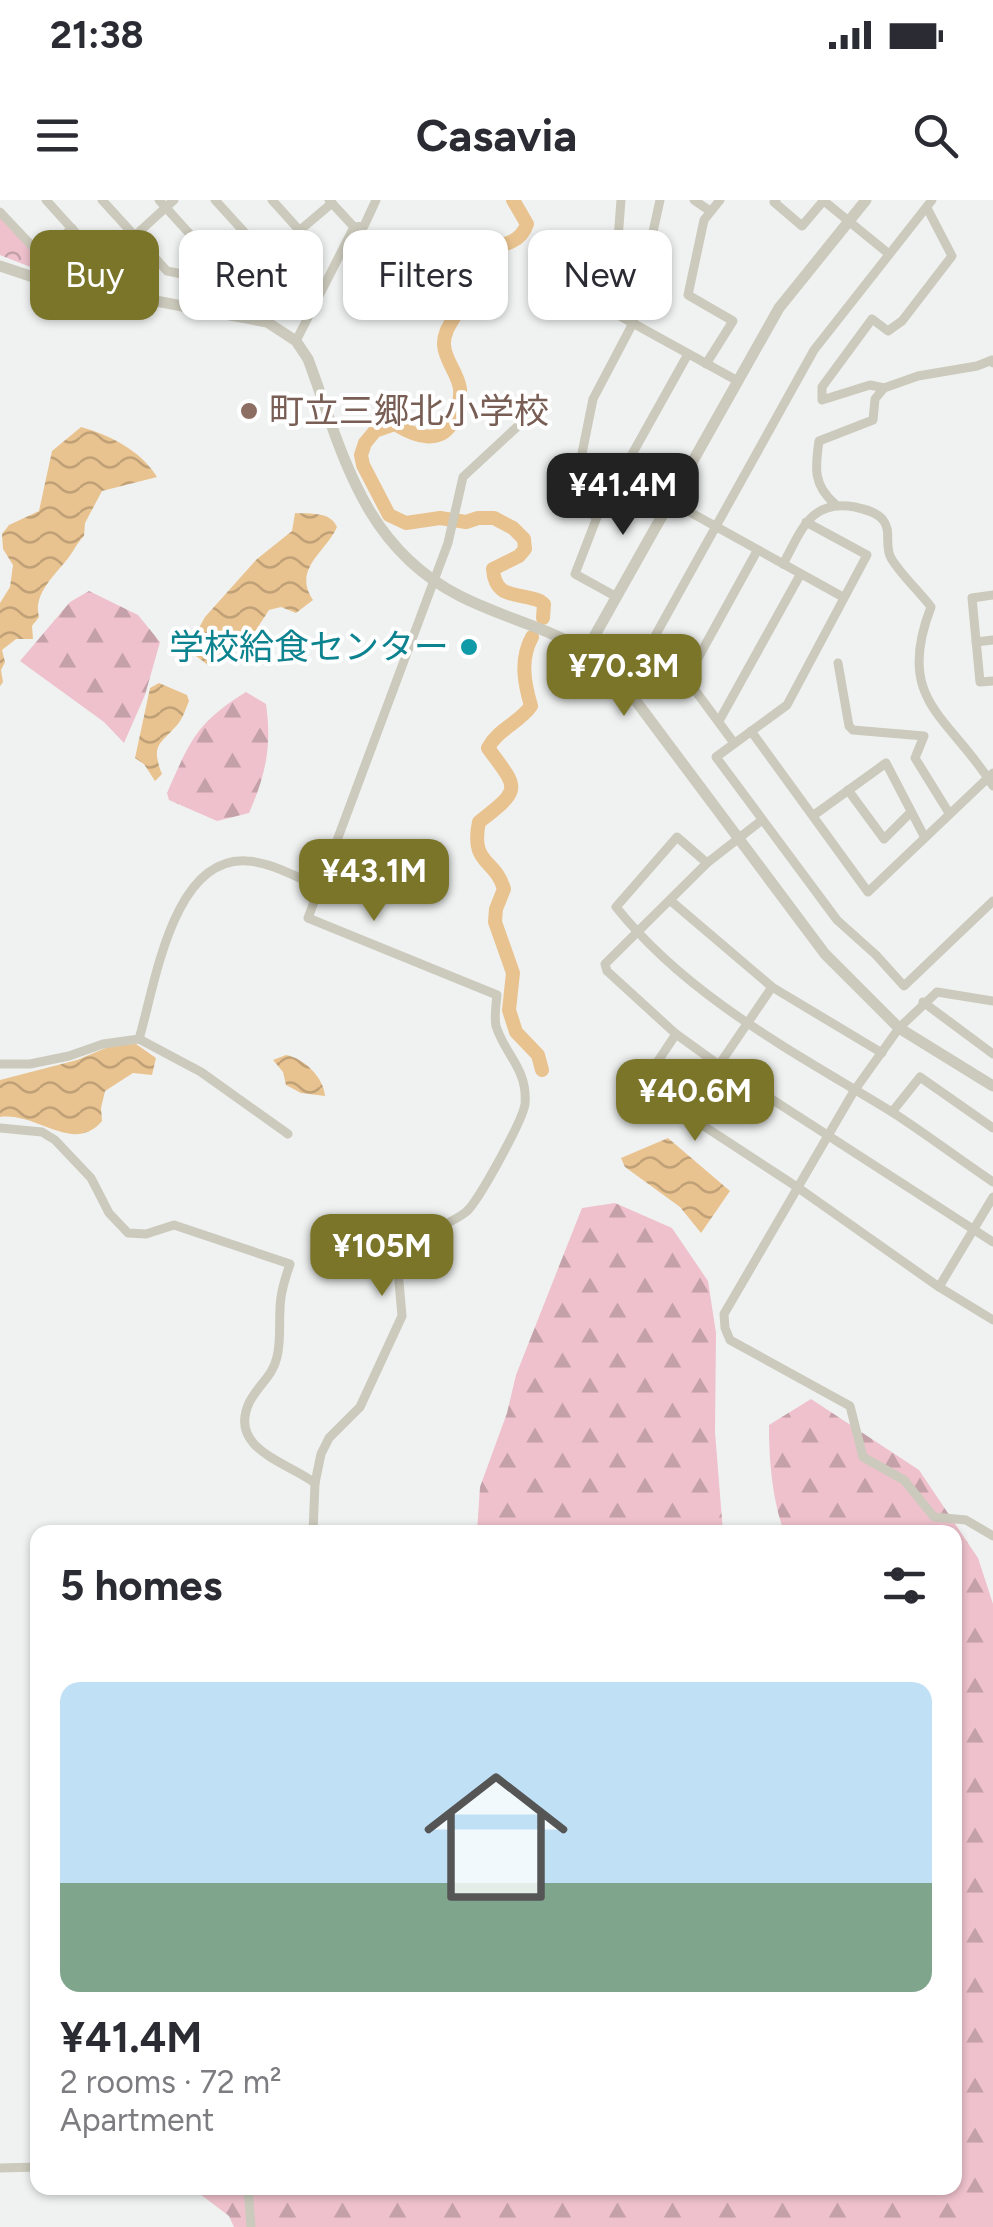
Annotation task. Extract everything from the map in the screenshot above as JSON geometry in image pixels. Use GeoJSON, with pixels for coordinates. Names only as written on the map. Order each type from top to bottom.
{"type":"FeatureCollection","features":[{"type":"Feature","properties":{"kind":"street"},"geometry":{"type":"LineString","coordinates":[[0,212],[34,248],[49,250],[72,228],[46,200]]}},
{"type":"Feature","properties":{"kind":"street"},"geometry":{"type":"LineString","coordinates":[[102,200],[130,230]]}},
{"type":"Feature","properties":{"kind":"street"},"geometry":{"type":"LineString","coordinates":[[215,200],[242,230]]}},
{"type":"Feature","properties":{"kind":"street"},"geometry":{"type":"LineString","coordinates":[[272,200],[299,230]]}},
{"type":"Feature","properties":{"kind":"street"},"geometry":{"type":"LineString","coordinates":[[354,227],[364,226],[376,200]]}},
{"type":"Feature","properties":{"kind":"street"},"geometry":{"type":"LineString","coordinates":[[622,200],[618,239],[600,305],[736,380]]}},
{"type":"Feature","properties":{"kind":"street"},"geometry":{"type":"LineString","coordinates":[[598,518],[572,503],[592,399],[633,324],[660,200]]}},
{"type":"Feature","properties":{"kind":"street"},"geometry":{"type":"LineString","coordinates":[[694,200],[710,212]]}},
{"type":"Feature","properties":{"kind":"street"},"geometry":{"type":"LineString","coordinates":[[706,364],[733,321],[688,295],[704,220],[720,200]]}},
{"type":"Feature","properties":{"kind":"street"},"geometry":{"type":"LineString","coordinates":[[776,200],[802,226],[824,200],[889,254]]}},
{"type":"Feature","properties":{"kind":"street"},"geometry":{"type":"LineString","coordinates":[[586,650],[779,308],[866,200]]}},
{"type":"Feature","properties":{"kind":"street"},"geometry":{"type":"LineString","coordinates":[[140,230],[166,202],[188,230]]}},
{"type":"Feature","properties":{"kind":"street"},"geometry":{"type":"LineString","coordinates":[[301,230],[331,202],[354,227]]}},
{"type":"Feature","properties":{"kind":"street"},"geometry":{"type":"LineString","coordinates":[[734,743],[655,636],[800,374],[836,320],[930,204],[952,256],[902,321],[888,331],[872,319],[822,387],[822,400],[870,385],[884,388]]}},
{"type":"Feature","properties":{"kind":"street"},"geometry":{"type":"LineString","coordinates":[[296,340],[354,227]]}},
{"type":"Feature","properties":{"kind":"street"},"geometry":{"type":"LineString","coordinates":[[1,269],[30,277]]}},
{"type":"Feature","properties":{"kind":"street"},"geometry":{"type":"LineString","coordinates":[[258,320],[296,340],[308,359],[358,496],[395,548],[433,580],[488,610],[554,632],[586,650],[621,681],[825,954],[899,1028],[993,1086]]}},
{"type":"Feature","properties":{"kind":"street"},"geometry":{"type":"LineString","coordinates":[[615,596],[575,574],[598,518],[688,354]]}},
{"type":"Feature","properties":{"kind":"street"},"geometry":{"type":"LineString","coordinates":[[835,504],[820,491],[815,476],[819,441],[874,420],[875,399],[884,388],[918,376],[992,360],[993,363]]}},
{"type":"Feature","properties":{"kind":"street"},"geometry":{"type":"LineString","coordinates":[[800,374],[822,387]]}},
{"type":"Feature","properties":{"kind":"street"},"geometry":{"type":"LineString","coordinates":[[313,1525],[318,1465],[329,1438],[360,1407],[402,1316],[396,1272],[401,1252],[470,1209],[525,1109],[525,1092],[516,1059],[495,1022],[497,996],[308,918],[448,543],[463,477],[532,413]]}},
{"type":"Feature","properties":{"kind":"street"},"geometry":{"type":"LineString","coordinates":[[668,500],[843,597]]}},
{"type":"Feature","properties":{"kind":"street"},"geometry":{"type":"LineString","coordinates":[[751,731],[868,892],[924,836],[992,779],[940,720],[922,687],[920,631],[931,606],[891,558],[884,522],[862,508],[835,504],[814,513],[806,522],[783,564]]}},
{"type":"Feature","properties":{"kind":"street"},"geometry":{"type":"LineString","coordinates":[[806,522],[866,555],[787,705],[716,757],[837,920],[904,986],[993,901]]}},
{"type":"Feature","properties":{"kind":"street"},"geometry":{"type":"LineString","coordinates":[[687,678],[757,551]]}},
{"type":"Feature","properties":{"kind":"street"},"geometry":{"type":"LineString","coordinates":[[719,721],[800,574]]}},
{"type":"Feature","properties":{"kind":"street"},"geometry":{"type":"LineString","coordinates":[[993,595],[972,598],[980,682],[993,681]]}},
{"type":"Feature","properties":{"kind":"street"},"geometry":{"type":"LineString","coordinates":[[976,642],[993,640]]}},
{"type":"Feature","properties":{"kind":"street"},"geometry":{"type":"LineString","coordinates":[[838,663],[849,726],[853,730],[924,736],[914,758],[949,814]]}},
{"type":"Feature","properties":{"kind":"street"},"geometry":{"type":"LineString","coordinates":[[814,815],[886,763],[924,836]]}},
{"type":"Feature","properties":{"kind":"street"},"geometry":{"type":"LineString","coordinates":[[848,790],[884,839],[911,812]]}},
{"type":"Feature","properties":{"kind":"street"},"geometry":{"type":"LineString","coordinates":[[762,820],[707,864],[636,932],[605,964],[606,968],[676,1034],[719,1066],[993,1242]]}},
{"type":"Feature","properties":{"kind":"street"},"geometry":{"type":"LineString","coordinates":[[707,864],[677,837],[616,907],[636,932],[688,980],[747,1024],[892,1112],[993,1182]]}},
{"type":"Feature","properties":{"kind":"street"},"geometry":{"type":"LineString","coordinates":[[139,1039],[168,932],[176,912],[201,878],[234,861],[252,861],[320,886]]}},
{"type":"Feature","properties":{"kind":"street"},"geometry":{"type":"LineString","coordinates":[[670,901],[772,987],[882,1053]]}},
{"type":"Feature","properties":{"kind":"street"},"geometry":{"type":"LineString","coordinates":[[719,1066],[772,987]]}},
{"type":"Feature","properties":{"kind":"street"},"geometry":{"type":"LineString","coordinates":[[993,1001],[937,992],[899,1028],[854,1091],[724,1314],[724,1328],[730,1340],[844,1400],[856,1420],[863,1458],[904,1480],[934,1517],[956,1517],[993,1536]]}},
{"type":"Feature","properties":{"kind":"street"},"geometry":{"type":"LineString","coordinates":[[924,1002],[993,1054]]}},
{"type":"Feature","properties":{"kind":"street"},"geometry":{"type":"LineString","coordinates":[[676,1034],[644,1088],[993,1320]]}},
{"type":"Feature","properties":{"kind":"street"},"geometry":{"type":"LineString","coordinates":[[0,1064],[30,1064],[103,1044],[139,1039],[241,1098],[288,1134]]}},
{"type":"Feature","properties":{"kind":"street"},"geometry":{"type":"LineString","coordinates":[[892,1112],[920,1077],[993,1128]]}},
{"type":"Feature","properties":{"kind":"street"},"geometry":{"type":"LineString","coordinates":[[0,1128],[42,1132],[55,1140],[91,1178],[110,1213],[128,1233],[146,1234],[174,1225],[290,1264],[282,1290],[278,1355],[270,1376],[249,1403],[244,1428],[250,1443],[315,1483]]}},
{"type":"Feature","properties":{"kind":"street"},"geometry":{"type":"LineString","coordinates":[[938,1287],[993,1197]]}},
{"type":"Feature","properties":{"kind":"street"},"geometry":{"type":"LineString","coordinates":[[0,2168],[30,2167]]}},
{"type":"Feature","properties":{"kind":"street"},"geometry":{"type":"LineString","coordinates":[[249,2195],[251,2227]]}},
{"type":"Feature","properties":{"kind":"green space"},"geometry":{"type":"Polygon","coordinates":[[[0,216],[30,249],[30,267],[0,255],[0,216]]]}},
{"type":"Feature","properties":{"kind":"green space"},"geometry":{"type":"Polygon","coordinates":[[[89,591],[138,615],[160,642],[145,695],[124,743],[104,722],[20,661],[70,602],[89,591]]]}},
{"type":"Feature","properties":{"kind":"green space"},"geometry":{"type":"Polygon","coordinates":[[[246,692],[266,704],[268,733],[260,785],[249,813],[217,821],[169,800],[167,793],[196,735],[246,692]]]}},
{"type":"Feature","properties":{"kind":"green space"},"geometry":{"type":"Polygon","coordinates":[[[615,1203],[672,1228],[708,1281],[716,1333],[715,1432],[722,1525],[477,1525],[480,1487],[507,1413],[516,1375],[582,1208],[615,1203]]]}},
{"type":"Feature","properties":{"kind":"green space"},"geometry":{"type":"Polygon","coordinates":[[[811,1399],[919,1470],[956,1525],[782,1525],[772,1479],[769,1425],[811,1399]]]}},
{"type":"Feature","properties":{"kind":"green space"},"geometry":{"type":"Polygon","coordinates":[[[962,1534],[978,1558],[993,1604],[993,2227],[234,2227],[229,2216],[201,2195],[962,2195],[962,1534]]]}},
{"type":"Feature","properties":{"kind":"water"},"geometry":{"type":"Polygon","coordinates":[[[81,427],[123,444],[157,477],[102,491],[85,523],[84,536],[41,594],[39,617],[32,626],[33,639],[16,639],[2,650],[5,662],[0,686],[0,603],[10,587],[13,565],[3,549],[2,534],[9,525],[39,511],[52,451],[81,427]]]}},
{"type":"Feature","properties":{"kind":"water"},"geometry":{"type":"Polygon","coordinates":[[[295,513],[325,516],[337,527],[308,570],[306,579],[313,600],[296,613],[281,607],[269,610],[254,633],[208,665],[192,653],[185,653],[205,617],[257,559],[292,531],[295,513]]]}},
{"type":"Feature","properties":{"kind":"water"},"geometry":{"type":"Polygon","coordinates":[[[159,683],[187,695],[189,701],[180,722],[159,745],[157,756],[162,774],[155,781],[135,758],[150,688],[159,683]]]}},
{"type":"Feature","properties":{"kind":"water"},"geometry":{"type":"Polygon","coordinates":[[[136,1044],[156,1058],[152,1075],[133,1073],[105,1091],[102,1121],[91,1130],[67,1133],[28,1120],[0,1117],[0,1080],[77,1060],[113,1045],[136,1044]]]}},
{"type":"Feature","properties":{"kind":"water"},"geometry":{"type":"Polygon","coordinates":[[[286,1055],[312,1070],[325,1096],[301,1093],[286,1085],[283,1072],[273,1060],[286,1055]]]}},
{"type":"Feature","properties":{"kind":"water"},"geometry":{"type":"Polygon","coordinates":[[[668,1138],[730,1191],[701,1233],[680,1207],[625,1167],[621,1158],[668,1138]]]}},
{"type":"Feature","properties":{"kind":"waterway"},"geometry":{"type":"LineString","coordinates":[[513,200],[527,224],[523,233],[509,243],[464,256],[462,302],[444,338],[460,389],[459,404],[449,428],[428,437],[395,424],[375,431],[361,455],[389,515],[406,523],[440,518],[466,522],[494,518],[513,528],[524,539],[525,549],[493,569],[495,579],[503,590],[544,604],[543,618]]}},
{"type":"Feature","properties":{"kind":"waterway"},"geometry":{"type":"LineString","coordinates":[[532,637],[524,671],[531,706],[488,748],[510,780],[511,788],[503,802],[479,822],[477,836],[481,854],[504,889],[495,922],[513,973],[509,1010],[516,1032],[538,1055],[542,1070]]}},
{"type":"Feature","properties":{"kind":"place","name":"町立三郷北小学校"},"geometry":{"type":"Point","coordinates":[249,411]}},
{"type":"Feature","properties":{"kind":"place","name":"学校給食センター"},"geometry":{"type":"Point","coordinates":[469,647]}}]}
